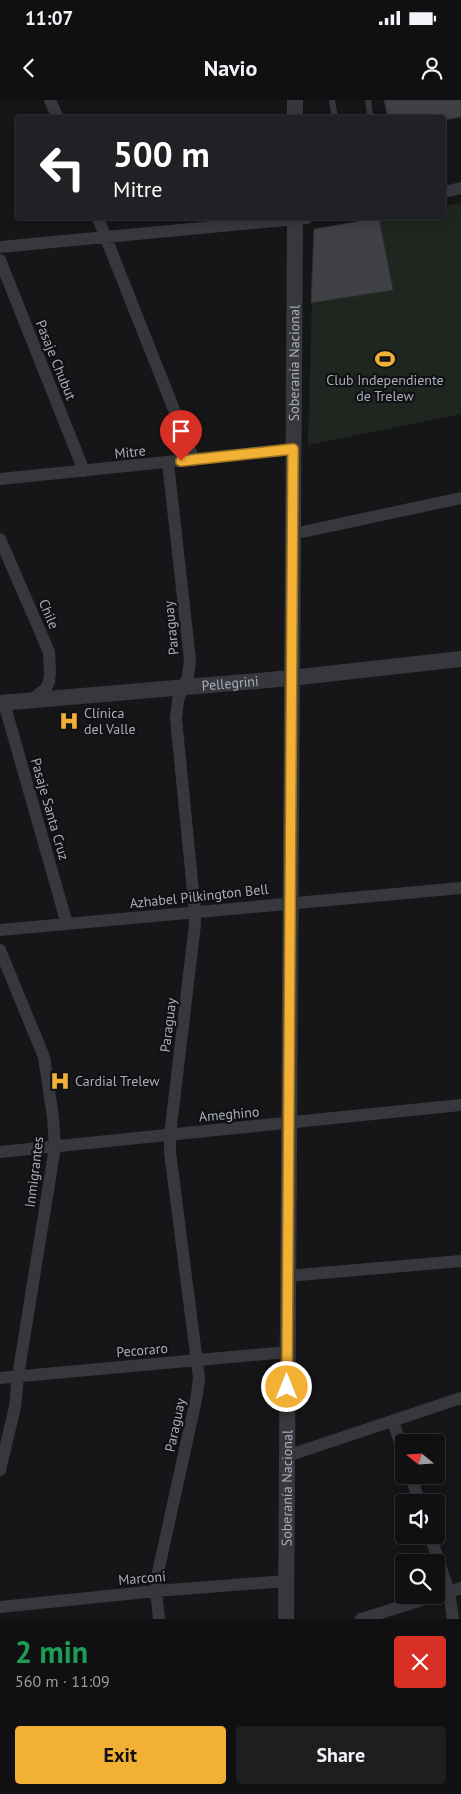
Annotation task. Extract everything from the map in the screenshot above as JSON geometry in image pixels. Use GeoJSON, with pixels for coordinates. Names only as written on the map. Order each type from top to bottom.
{"type":"FeatureCollection","features":[{"type":"Feature","properties":{"kind":"street"},"geometry":{"type":"LineString","coordinates":[[50,100],[57,115]]}},
{"type":"Feature","properties":{"kind":"street"},"geometry":{"type":"LineString","coordinates":[[295,100],[295,115]]}},
{"type":"Feature","properties":{"kind":"street"},"geometry":{"type":"LineString","coordinates":[[446,192],[461,188]]}},
{"type":"Feature","properties":{"kind":"street"},"geometry":{"type":"LineString","coordinates":[[99,220],[194,460]]}},
{"type":"Feature","properties":{"kind":"street"},"geometry":{"type":"LineString","coordinates":[[0,246],[279,220]]}},
{"type":"Feature","properties":{"kind":"street","name":"Soberanía Nacional"},"geometry":{"type":"LineString","coordinates":[[286,1619],[293,449],[299,220]]}},
{"type":"Feature","properties":{"kind":"street","name":"Pasaje Chubut"},"geometry":{"type":"LineString","coordinates":[[0,260],[84,472]]}},
{"type":"Feature","properties":{"kind":"street","name":"Mitre"},"geometry":{"type":"LineString","coordinates":[[0,479],[84,472],[293,449]]}},
{"type":"Feature","properties":{"kind":"street","name":"Paraguay"},"geometry":{"type":"LineString","coordinates":[[160,1619],[156,1591],[157,1577],[197,1395],[199,1378],[170,1152],[170,1135],[195,911],[176,719],[178,700],[188,676],[190,660],[168,463]]}},
{"type":"Feature","properties":{"kind":"street"},"geometry":{"type":"LineString","coordinates":[[293,534],[461,498]]}},
{"type":"Feature","properties":{"kind":"street","name":"Chile"},"geometry":{"type":"LineString","coordinates":[[0,538],[49,652],[49,682],[46,688],[32,700]]}},
{"type":"Feature","properties":{"kind":"street","name":"Pellegrini"},"geometry":{"type":"LineString","coordinates":[[2,703],[291,678],[461,659]]}},
{"type":"Feature","properties":{"kind":"street","name":"Pasaje Santa Cruz"},"geometry":{"type":"LineString","coordinates":[[2,703],[67,924]]}},
{"type":"Feature","properties":{"kind":"street","name":"Azhabel Pilkington Bell"},"geometry":{"type":"LineString","coordinates":[[0,930],[461,888]]}},
{"type":"Feature","properties":{"kind":"street","name":"Inmigrantes"},"geometry":{"type":"LineString","coordinates":[[0,950],[44,1057],[53,1117],[55,1147],[18,1376],[15,1407],[0,1470]]}},
{"type":"Feature","properties":{"kind":"street","name":"Ameghino"},"geometry":{"type":"LineString","coordinates":[[0,1152],[461,1105]]}},
{"type":"Feature","properties":{"kind":"street"},"geometry":{"type":"LineString","coordinates":[[288,1276],[461,1260]]}},
{"type":"Feature","properties":{"kind":"street","name":"Pecoraro"},"geometry":{"type":"LineString","coordinates":[[0,1378],[287,1352]]}},
{"type":"Feature","properties":{"kind":"street"},"geometry":{"type":"LineString","coordinates":[[287,1456],[461,1398]]}},
{"type":"Feature","properties":{"kind":"street"},"geometry":{"type":"LineString","coordinates":[[393,1421],[397,1434]]}},
{"type":"Feature","properties":{"kind":"street"},"geometry":{"type":"LineString","coordinates":[[434,1544],[455,1590],[453,1619]]}},
{"type":"Feature","properties":{"kind":"street","name":"Marconi"},"geometry":{"type":"LineString","coordinates":[[0,1607],[156,1591],[286,1581]]}},
{"type":"Feature","properties":{"kind":"street"},"geometry":{"type":"LineString","coordinates":[[361,1619],[455,1590]]}},
{"type":"Feature","properties":{"kind":"lane"},"geometry":{"type":"LineString","coordinates":[[332,100],[334,115]]}},
{"type":"Feature","properties":{"kind":"lane"},"geometry":{"type":"LineString","coordinates":[[368,100],[370,115]]}},
{"type":"Feature","properties":{"kind":"shaded area","name":"Club Independiente de Trelew"},"geometry":{"type":"Polygon","coordinates":[[[461,203],[461,414],[308,445],[314,229],[370,220],[446,220],[446,206],[461,203]]]}},
{"type":"Feature","properties":{"kind":"building"},"geometry":{"type":"Polygon","coordinates":[[[384,100],[461,100],[461,117],[446,120],[446,115],[387,115],[384,100]]]}},
{"type":"Feature","properties":{"kind":"building"},"geometry":{"type":"Polygon","coordinates":[[[367,220],[379,220],[393,290],[311,303],[314,229],[367,220]]]}},
{"type":"Feature","properties":{"kind":"place","name":"Club Independiente de Trelew"},"geometry":{"type":"Point","coordinates":[385,359]}},
{"type":"Feature","properties":{"kind":"place","name":"Clínica del Valle"},"geometry":{"type":"Point","coordinates":[69,721]}},
{"type":"Feature","properties":{"kind":"place","name":"Cardial Trelew"},"geometry":{"type":"Point","coordinates":[60,1081]}},
{"type":"Feature","properties":{"kind":"route"},"geometry":{"type":"LineString","coordinates":[[181,461],[293,449],[287,1387]]}}]}
